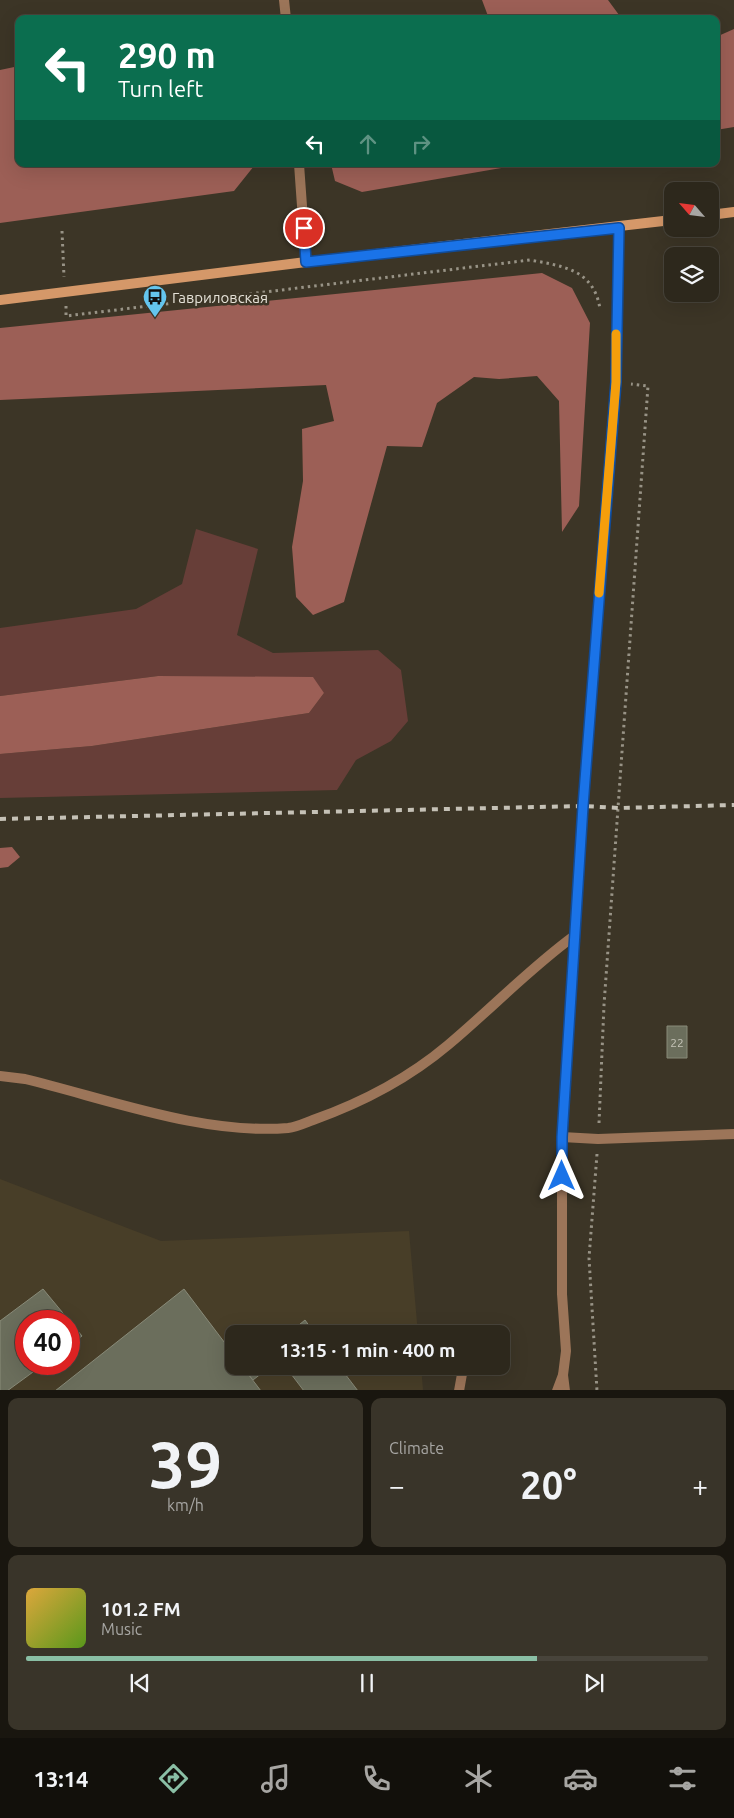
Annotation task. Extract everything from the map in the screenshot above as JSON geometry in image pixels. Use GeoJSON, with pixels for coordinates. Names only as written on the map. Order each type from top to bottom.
{"type":"FeatureCollection","features":[{"type":"Feature","properties":{"kind":"main road"},"geometry":{"type":"LineString","coordinates":[[719,214],[734,212]]}},
{"type":"Feature","properties":{"kind":"main road"},"geometry":{"type":"LineString","coordinates":[[0,300],[306,262],[619,228],[664,221]]}},
{"type":"Feature","properties":{"kind":"street"},"geometry":{"type":"LineString","coordinates":[[284,0],[286,15]]}},
{"type":"Feature","properties":{"kind":"street"},"geometry":{"type":"LineString","coordinates":[[299,167],[306,262]]}},
{"type":"Feature","properties":{"kind":"street"},"geometry":{"type":"LineString","coordinates":[[557,1390],[563,1375],[566,1351],[562,1294],[562,1137],[574,936],[616,382],[619,228]]}},
{"type":"Feature","properties":{"kind":"street"},"geometry":{"type":"LineString","coordinates":[[0,1076],[25,1079],[203,1124],[246,1129],[290,1128],[334,1113],[379,1092],[440,1051],[542,960],[574,936]]}},
{"type":"Feature","properties":{"kind":"street"},"geometry":{"type":"LineString","coordinates":[[562,1137],[598,1139],[734,1134]]}},
{"type":"Feature","properties":{"kind":"street"},"geometry":{"type":"LineString","coordinates":[[459,1390],[462,1375]]}},
{"type":"Feature","properties":{"kind":"street"},"geometry":{"type":"LineString","coordinates":[[563,1375],[565,1390]]}},
{"type":"Feature","properties":{"kind":"path"},"geometry":{"type":"LineString","coordinates":[[62,231],[66,316],[530,260],[571,268],[585,277],[599,301],[600,311]]}},
{"type":"Feature","properties":{"kind":"path"},"geometry":{"type":"LineString","coordinates":[[597,1390],[589,1258],[598,1139],[604,1005],[648,386],[616,382]]}},
{"type":"Feature","properties":{"kind":"shaded area"},"geometry":{"type":"Polygon","coordinates":[[[482,0],[608,0],[619,15],[488,15],[482,0]]]}},
{"type":"Feature","properties":{"kind":"shaded area"},"geometry":{"type":"Polygon","coordinates":[[[734,29],[734,127],[720,129],[720,35],[734,29]]]}},
{"type":"Feature","properties":{"kind":"shaded area"},"geometry":{"type":"Polygon","coordinates":[[[15,67],[15,167],[253,167],[234,191],[0,223],[0,70],[15,67]]]}},
{"type":"Feature","properties":{"kind":"shaded area"},"geometry":{"type":"Polygon","coordinates":[[[332,167],[508,167],[362,192],[335,181],[332,167]]]}},
{"type":"Feature","properties":{"kind":"shaded area"},"geometry":{"type":"Polygon","coordinates":[[[542,273],[572,288],[590,323],[579,506],[562,532],[559,401],[537,376],[499,379],[474,377],[437,403],[422,447],[387,446],[344,602],[313,615],[296,597],[292,547],[303,481],[302,429],[334,421],[326,385],[0,400],[0,328],[542,273]]]}},
{"type":"Feature","properties":{"kind":"shaded area"},"geometry":{"type":"Polygon","coordinates":[[[196,529],[258,549],[237,635],[273,653],[378,650],[401,670],[408,721],[391,741],[356,760],[337,790],[0,798],[0,754],[92,746],[309,713],[324,693],[158,676],[0,696],[0,628],[136,609],[182,584],[196,529]]]}},
{"type":"Feature","properties":{"kind":"shaded area"},"geometry":{"type":"Polygon","coordinates":[[[158,676],[313,677],[324,693],[309,713],[92,746],[0,754],[0,696],[158,676]]]}},
{"type":"Feature","properties":{"kind":"shaded area"},"geometry":{"type":"Polygon","coordinates":[[[12,847],[20,857],[8,867],[0,868],[0,848],[12,847]]]}},
{"type":"Feature","properties":{"kind":"shaded area"},"geometry":{"type":"Polygon","coordinates":[[[0,1179],[161,1241],[409,1231],[417,1325],[225,1325],[225,1375],[422,1375],[423,1390],[0,1390],[0,1179]]]}},
{"type":"Feature","properties":{"kind":"building"},"geometry":{"type":"Polygon","coordinates":[[[667,1026],[687,1026],[687,1058],[667,1058],[667,1026]]]}},
{"type":"Feature","properties":{"kind":"building"},"geometry":{"type":"Polygon","coordinates":[[[43,1289],[60,1310],[15,1310],[15,1375],[29,1375],[8,1390],[0,1390],[0,1321],[43,1289]]]}},
{"type":"Feature","properties":{"kind":"building"},"geometry":{"type":"Polygon","coordinates":[[[184,1289],[225,1343],[225,1375],[249,1375],[260,1390],[56,1390],[75,1375],[80,1375],[80,1371],[184,1289]]]}},
{"type":"Feature","properties":{"kind":"building"},"geometry":{"type":"Polygon","coordinates":[[[305,1320],[309,1325],[299,1325],[305,1320]]]}},
{"type":"Feature","properties":{"kind":"building"},"geometry":{"type":"Polygon","coordinates":[[[249,1375],[259,1375],[253,1380],[249,1375]]]}},
{"type":"Feature","properties":{"kind":"building"},"geometry":{"type":"Polygon","coordinates":[[[292,1375],[346,1375],[357,1390],[303,1390],[292,1375]]]}},
{"type":"Feature","properties":{"kind":"railway"},"geometry":{"type":"LineString","coordinates":[[0,819],[583,806],[619,808],[734,805]]}},
{"type":"Feature","properties":{"kind":"slow traffic"},"geometry":{"type":"LineString","coordinates":[[599,593],[616,382],[616,334]]}},
{"type":"Feature","properties":{"kind":"place","name":"Гавриловская"},"geometry":{"type":"Point","coordinates":[155,318]}},
{"type":"Feature","properties":{"kind":"route"},"geometry":{"type":"LineString","coordinates":[[304,228],[306,262],[619,228],[616,382],[574,936],[562,1137],[562,1176]]}}]}
